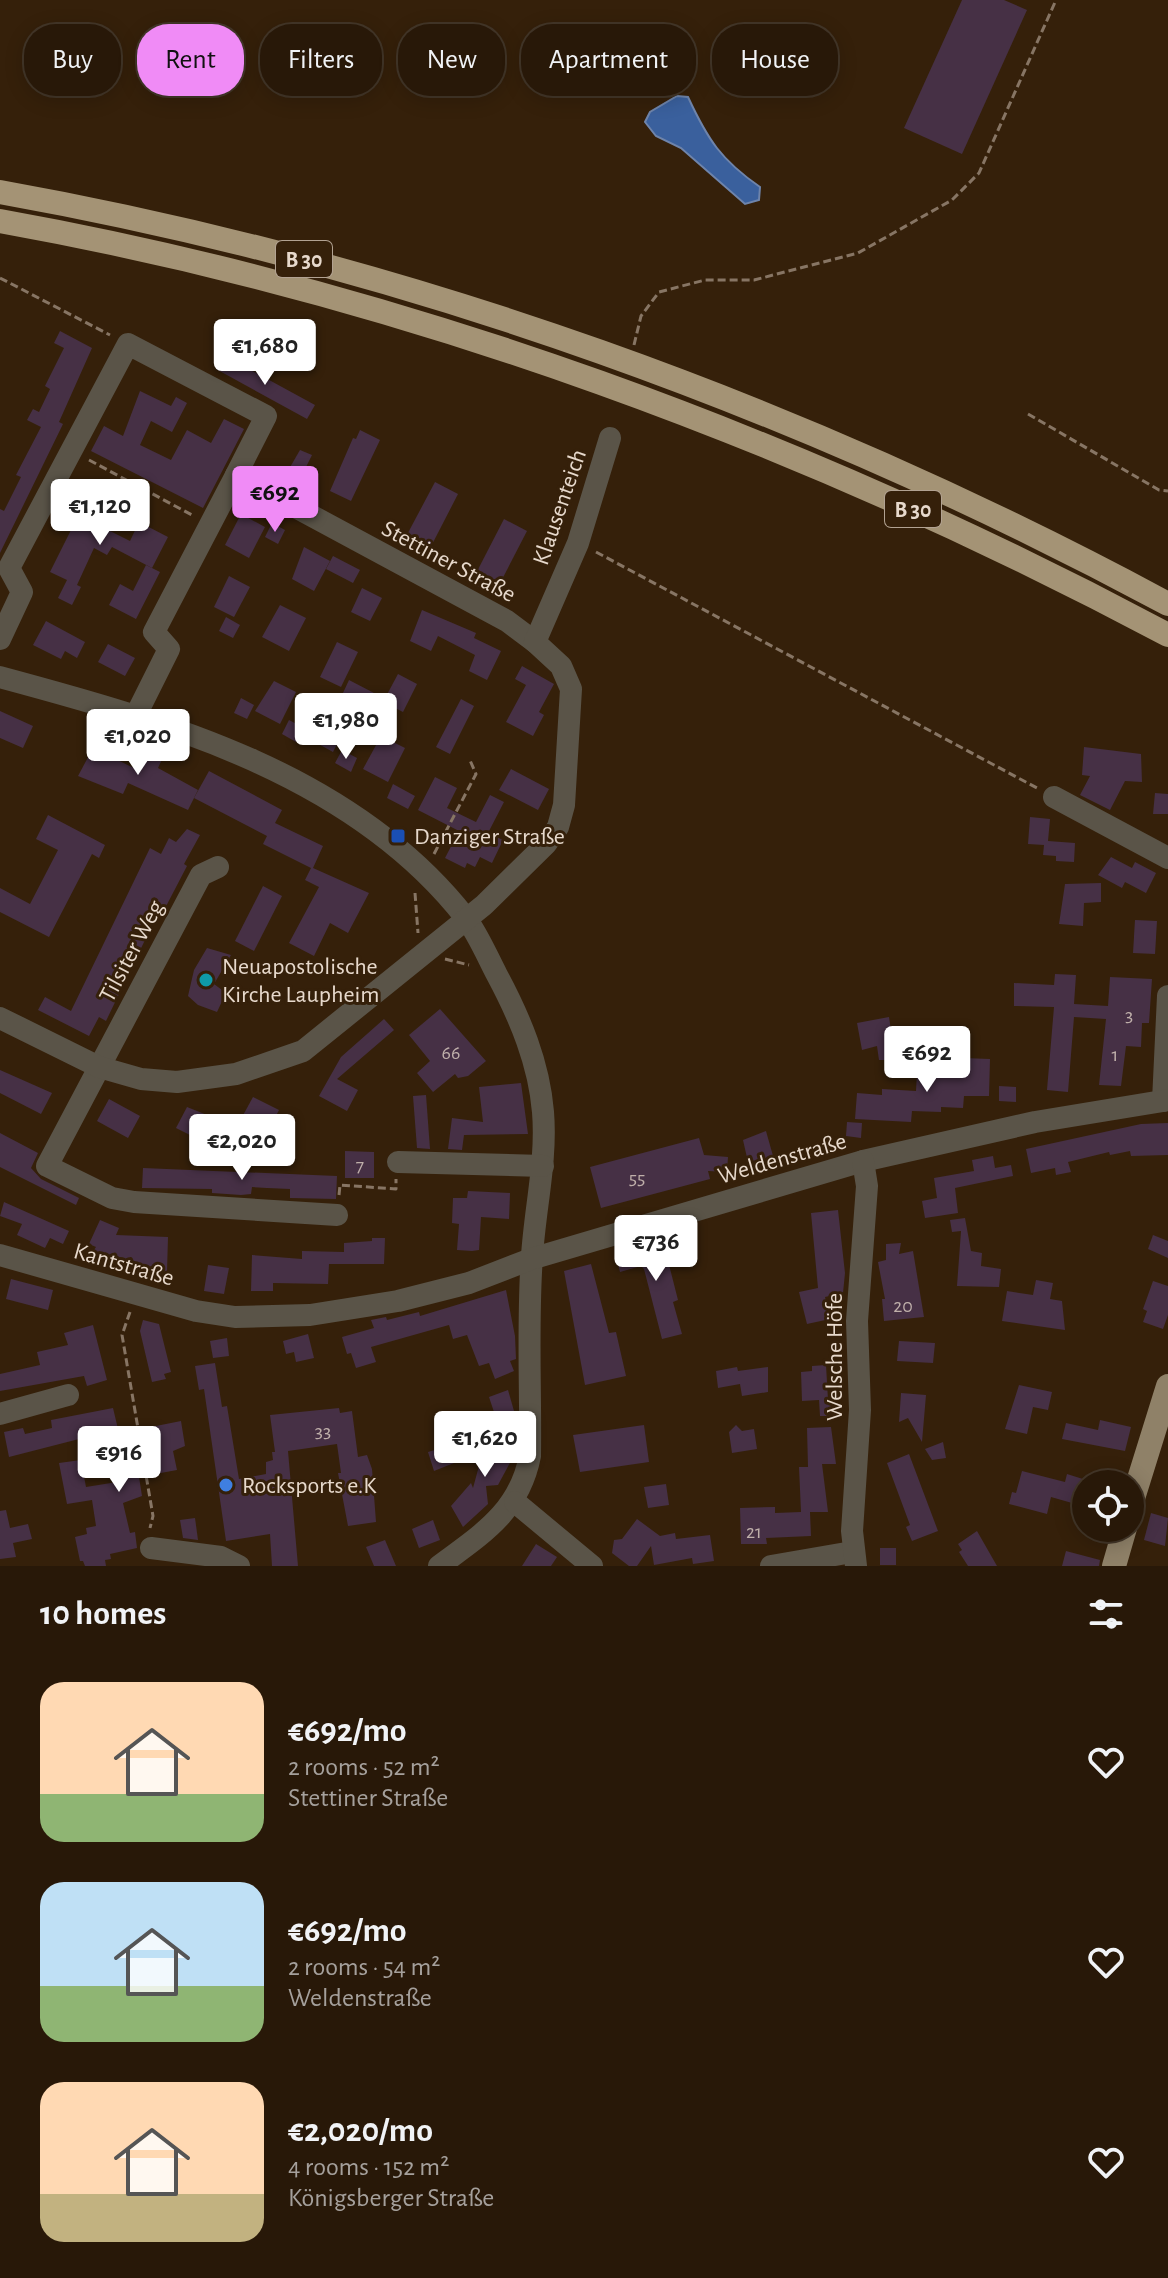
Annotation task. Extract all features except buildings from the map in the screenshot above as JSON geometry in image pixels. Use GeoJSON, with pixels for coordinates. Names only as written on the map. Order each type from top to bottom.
{"type":"FeatureCollection","features":[{"type":"Feature","properties":{"kind":"highway","name":"B 30"},"geometry":{"type":"LineString","coordinates":[[0,192],[73,205],[323,264],[601,352],[910,474],[1168,604]]}},
{"type":"Feature","properties":{"kind":"highway","name":"B 30"},"geometry":{"type":"LineString","coordinates":[[0,221],[68,233],[351,304],[591,380],[650,401],[908,507],[1023,559],[1168,635]]}},
{"type":"Feature","properties":{"kind":"main road"},"geometry":{"type":"LineString","coordinates":[[1142,1470],[1168,1386]]}},
{"type":"Feature","properties":{"kind":"main road"},"geometry":{"type":"LineString","coordinates":[[1114,1566],[1121,1542]]}},
{"type":"Feature","properties":{"kind":"street"},"geometry":{"type":"LineString","coordinates":[[0,639],[22,592],[9,568],[128,344],[266,416],[154,632],[169,649],[136,715]]}},
{"type":"Feature","properties":{"kind":"street","name":"Klausenteich"},"geometry":{"type":"LineString","coordinates":[[535,642],[578,543],[610,438]]}},
{"type":"Feature","properties":{"kind":"street","name":"Stettiner Straße"},"geometry":{"type":"LineString","coordinates":[[236,475],[507,621],[535,642]]}},
{"type":"Feature","properties":{"kind":"street"},"geometry":{"type":"LineString","coordinates":[[0,1018],[99,1067],[141,1079],[177,1082],[236,1074],[303,1051],[466,919],[546,844],[558,827],[564,805],[571,689],[561,666],[535,642]]}},
{"type":"Feature","properties":{"kind":"street"},"geometry":{"type":"LineString","coordinates":[[0,677],[136,715],[239,753],[307,788],[378,835],[424,873],[466,919],[512,1002],[532,1052],[543,1111],[543,1166],[531,1259],[530,1456],[525,1481],[515,1502],[492,1525],[439,1566]]}},
{"type":"Feature","properties":{"kind":"street"},"geometry":{"type":"LineString","coordinates":[[1054,797],[1168,858]]}},
{"type":"Feature","properties":{"kind":"street","name":"Tilsiter Weg"},"geometry":{"type":"LineString","coordinates":[[218,867],[201,875],[47,1166],[88,1187],[134,1202],[337,1215]]}},
{"type":"Feature","properties":{"kind":"street"},"geometry":{"type":"LineString","coordinates":[[1166,1099],[1168,996]]}},
{"type":"Feature","properties":{"kind":"street","name":"Weldenstraße"},"geometry":{"type":"LineString","coordinates":[[235,1317],[310,1315],[398,1301],[469,1283],[531,1259],[863,1161],[1035,1122],[1166,1099]]}},
{"type":"Feature","properties":{"kind":"street","name":"Welsche Höfe"},"geometry":{"type":"LineString","coordinates":[[771,1566],[854,1559],[860,1410],[857,1321],[867,1186],[863,1161]]}},
{"type":"Feature","properties":{"kind":"street"},"geometry":{"type":"LineString","coordinates":[[398,1162],[543,1166]]}},
{"type":"Feature","properties":{"kind":"street","name":"Kantstraße"},"geometry":{"type":"LineString","coordinates":[[0,1255],[196,1311],[235,1317]]}},
{"type":"Feature","properties":{"kind":"street"},"geometry":{"type":"LineString","coordinates":[[0,1414],[68,1395]]}},
{"type":"Feature","properties":{"kind":"street"},"geometry":{"type":"LineString","coordinates":[[515,1502],[592,1566]]}},
{"type":"Feature","properties":{"kind":"street"},"geometry":{"type":"LineString","coordinates":[[151,1548],[221,1557],[239,1566]]}},
{"type":"Feature","properties":{"kind":"path"},"geometry":{"type":"LineString","coordinates":[[633,346],[641,316],[659,292],[705,280],[754,280],[858,253],[952,200],[979,173],[1056,0]]}},
{"type":"Feature","properties":{"kind":"path"},"geometry":{"type":"LineString","coordinates":[[0,278],[128,344]]}},
{"type":"Feature","properties":{"kind":"path"},"geometry":{"type":"LineString","coordinates":[[1028,414],[1159,490],[1168,491]]}},
{"type":"Feature","properties":{"kind":"path"},"geometry":{"type":"LineString","coordinates":[[72,451],[210,525]]}},
{"type":"Feature","properties":{"kind":"path"},"geometry":{"type":"LineString","coordinates":[[578,543],[1054,797]]}},
{"type":"Feature","properties":{"kind":"path"},"geometry":{"type":"LineString","coordinates":[[424,873],[476,774],[469,758]]}},
{"type":"Feature","properties":{"kind":"path"},"geometry":{"type":"LineString","coordinates":[[337,1215],[340,1185],[396,1189],[398,1162]]}},
{"type":"Feature","properties":{"kind":"path"},"geometry":{"type":"LineString","coordinates":[[135,1293],[122,1335],[153,1516],[151,1548]]}},
{"type":"Feature","properties":{"kind":"water"},"geometry":{"type":"Polygon","coordinates":[[[677,96],[688,97],[702,125],[725,158],[760,187],[759,200],[745,204],[681,148],[656,136],[645,122],[650,112],[677,96]]]}},
{"type":"Feature","properties":{"kind":"place","name":"Danziger Straße"},"geometry":{"type":"Point","coordinates":[398,836]}},
{"type":"Feature","properties":{"kind":"place","name":"Neuapostolische Kirche Laupheim"},"geometry":{"type":"Point","coordinates":[206,980]}},
{"type":"Feature","properties":{"kind":"place","name":"Rocksports e.K"},"geometry":{"type":"Point","coordinates":[226,1485]}}]}
